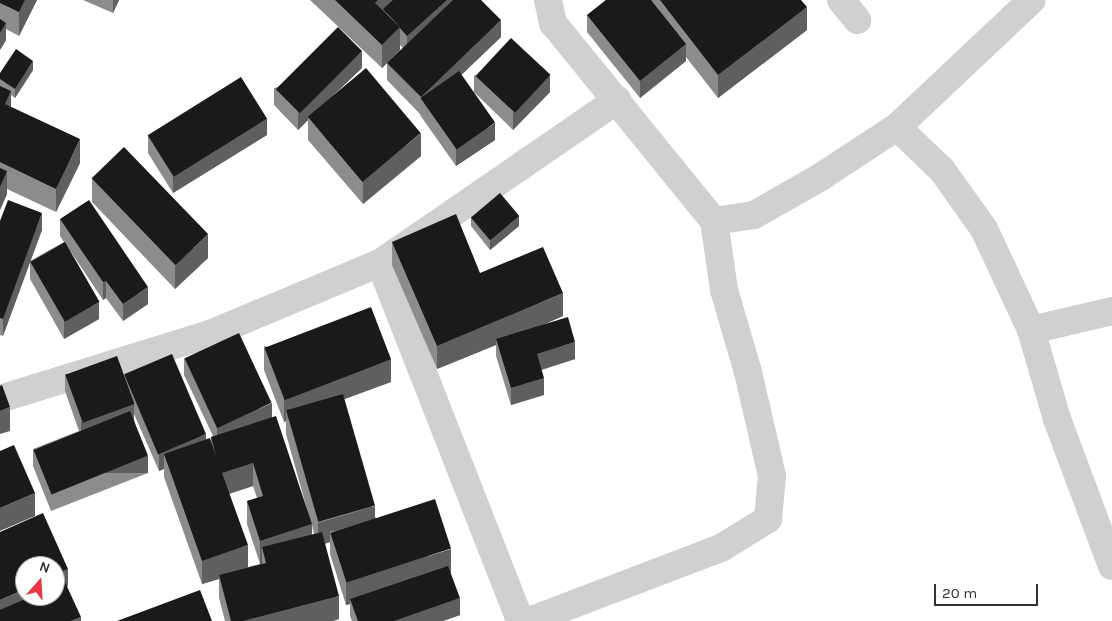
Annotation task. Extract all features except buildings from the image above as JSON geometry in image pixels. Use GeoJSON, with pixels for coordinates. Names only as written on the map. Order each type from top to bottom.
{"type":"FeatureCollection","features":[{"type":"Feature","properties":{"kind":"street"},"geometry":{"type":"LineString","coordinates":[[529,621],[721,548],[768,519],[772,476],[724,290],[714,221],[553,24],[548,0]]}},
{"type":"Feature","properties":{"kind":"street"},"geometry":{"type":"LineString","coordinates":[[714,221],[754,214],[819,178],[897,127],[1032,0]]}},
{"type":"Feature","properties":{"kind":"street"},"geometry":{"type":"LineString","coordinates":[[0,399],[210,334],[380,263],[617,100]]}},
{"type":"Feature","properties":{"kind":"street"},"geometry":{"type":"LineString","coordinates":[[897,127],[942,170],[984,228],[1030,330],[1057,419],[1112,566]]}},
{"type":"Feature","properties":{"kind":"street"},"geometry":{"type":"LineString","coordinates":[[380,263],[520,621]]}},
{"type":"Feature","properties":{"kind":"street"},"geometry":{"type":"LineString","coordinates":[[1030,330],[1112,311]]}}]}
